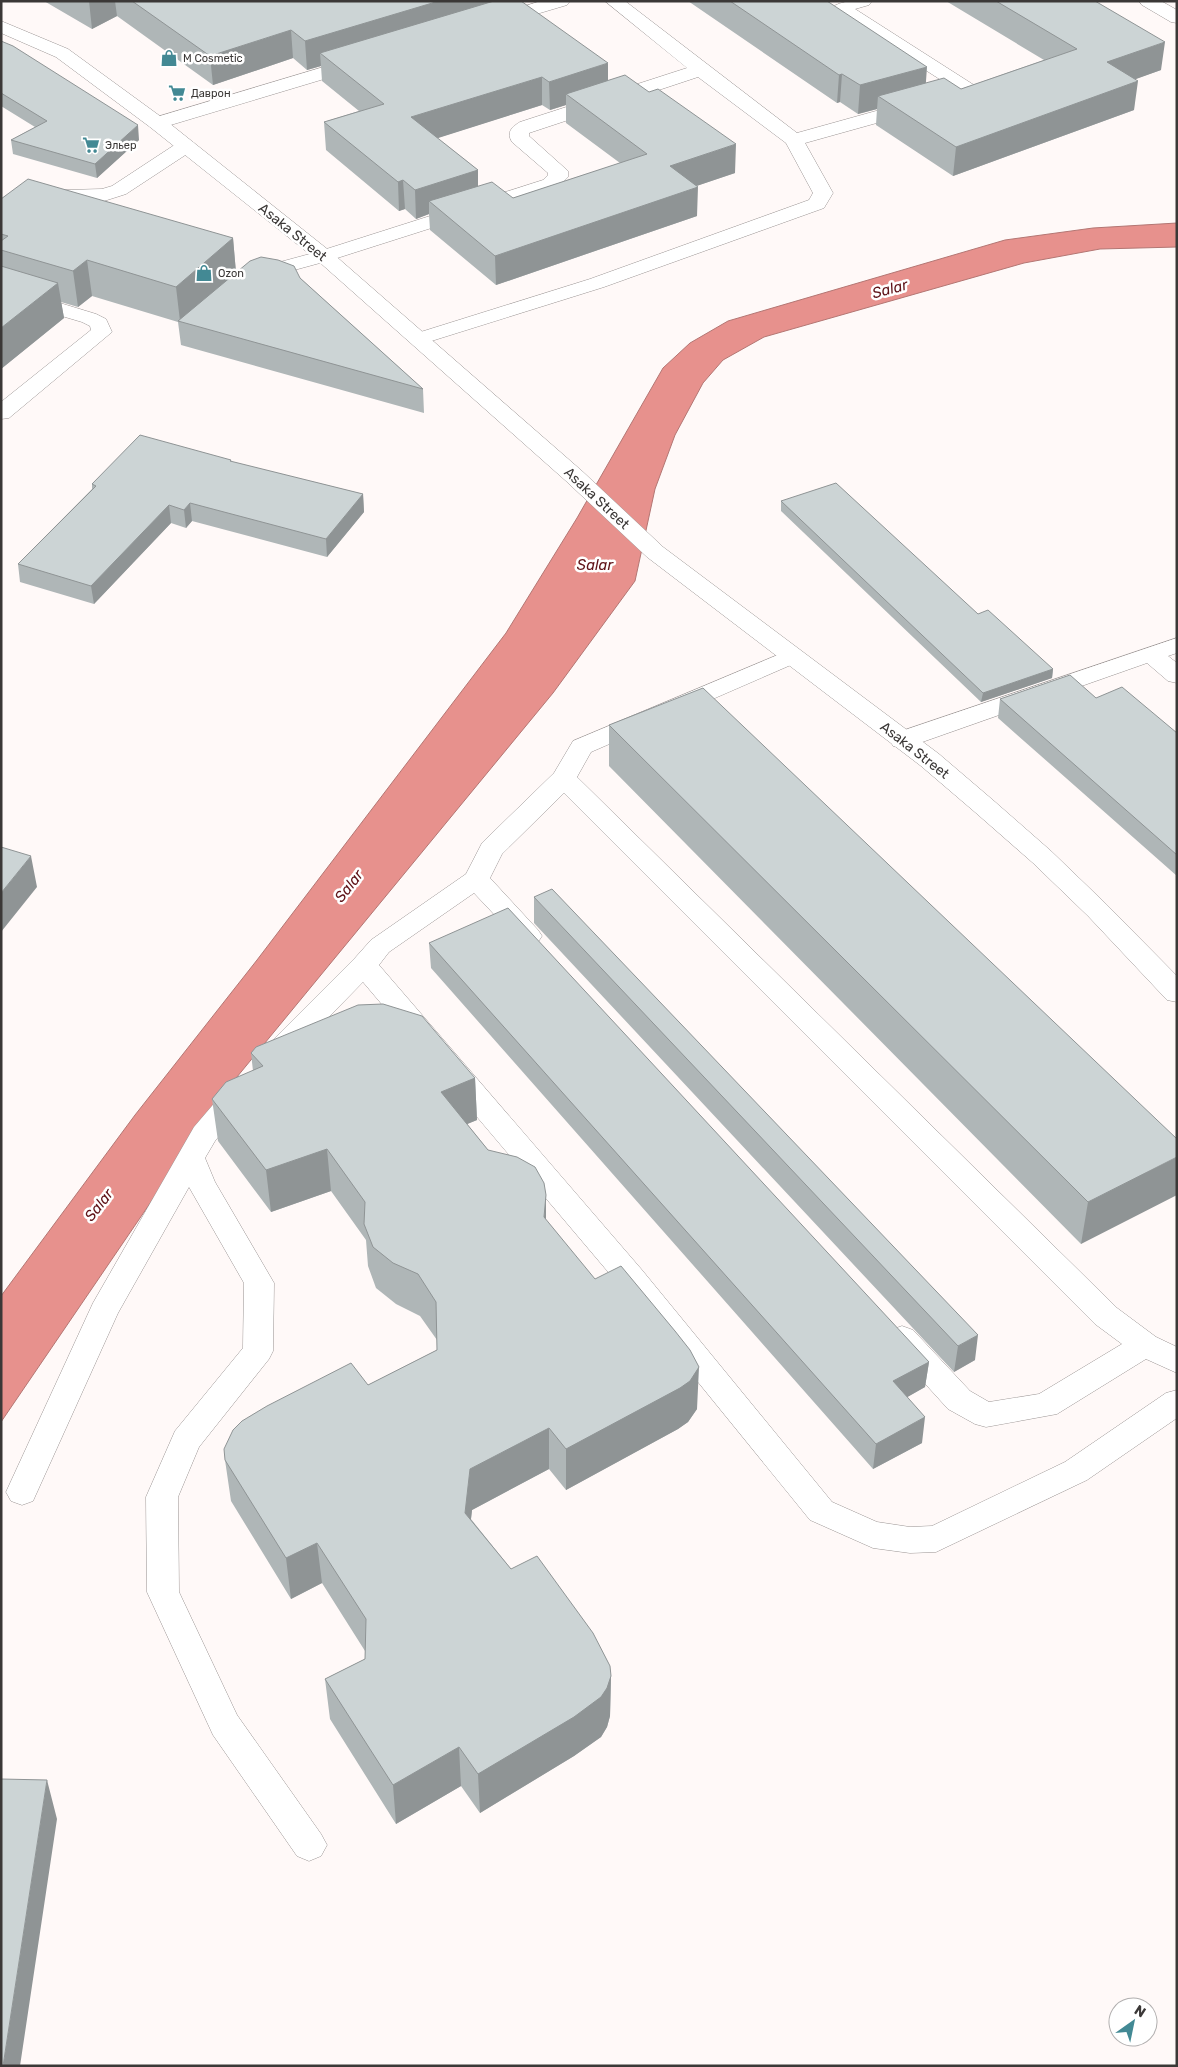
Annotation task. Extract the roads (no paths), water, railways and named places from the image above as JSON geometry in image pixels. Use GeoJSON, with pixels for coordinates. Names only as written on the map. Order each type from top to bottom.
{"type":"FeatureCollection","features":[{"type":"Feature","properties":{"kind":"street"},"geometry":{"type":"LineString","coordinates":[[476,27],[561,1]]}},
{"type":"Feature","properties":{"kind":"street"},"geometry":{"type":"LineString","coordinates":[[418,339],[597,282],[817,204],[823,193],[794,140],[614,1]]}},
{"type":"Feature","properties":{"kind":"street"},"geometry":{"type":"LineString","coordinates":[[794,140],[970,91],[841,8],[863,1]]}},
{"type":"Feature","properties":{"kind":"street"},"geometry":{"type":"LineString","coordinates":[[1148,1],[1177,18]]}},
{"type":"Feature","properties":{"kind":"street","name":"Asaka Street"},"geometry":{"type":"LineString","coordinates":[[1,26],[62,52],[157,122],[324,256],[574,476],[654,552],[930,760],[1042,857],[1097,910],[1177,993]]}},
{"type":"Feature","properties":{"kind":"street"},"geometry":{"type":"LineString","coordinates":[[157,122],[373,58]]}},
{"type":"Feature","properties":{"kind":"street"},"geometry":{"type":"LineString","coordinates":[[237,285],[244,279],[324,256],[550,184],[558,177],[558,171],[519,138],[519,131],[527,126],[701,70]]}},
{"type":"Feature","properties":{"kind":"street"},"geometry":{"type":"LineString","coordinates":[[1,220],[30,198],[104,195],[119,190],[186,146]]}},
{"type":"Feature","properties":{"kind":"street"},"geometry":{"type":"LineString","coordinates":[[1,291],[89,318],[99,323],[102,332],[1,413]]}},
{"type":"Feature","properties":{"kind":"street"},"geometry":{"type":"LineString","coordinates":[[902,740],[1177,645]]}},
{"type":"Feature","properties":{"kind":"street"},"geometry":{"type":"LineString","coordinates":[[1151,654],[1177,676]]}},
{"type":"Feature","properties":{"kind":"street"},"geometry":{"type":"LineString","coordinates":[[22,1492],[104,1311],[204,1134],[247,1084],[364,965],[380,946],[476,879],[491,849],[564,778],[582,747],[792,656]]}},
{"type":"Feature","properties":{"kind":"street"},"geometry":{"type":"LineString","coordinates":[[564,778],[1106,1316],[1145,1345],[1177,1361]]}},
{"type":"Feature","properties":{"kind":"street"},"geometry":{"type":"LineString","coordinates":[[476,879],[550,958]]}},
{"type":"Feature","properties":{"kind":"street"},"geometry":{"type":"LineString","coordinates":[[364,965],[631,1278],[821,1511],[873,1535],[910,1540],[936,1539],[1076,1471],[1177,1402]]}},
{"type":"Feature","properties":{"kind":"street"},"geometry":{"type":"LineString","coordinates":[[191,1158],[201,1183],[259,1283],[258,1351],[186,1440],[162,1497],[163,1592],[225,1725],[309,1845]]}},
{"type":"Feature","properties":{"kind":"street"},"geometry":{"type":"LineString","coordinates":[[885,1320],[959,1400],[986,1416],[1046,1405],[1145,1345]]}},
{"type":"Feature","properties":{"kind":"water","name":"Salar"},"geometry":{"type":"Polygon","coordinates":[[[1177,223],[1177,247],[1100,249],[1024,263],[764,337],[723,360],[703,383],[675,435],[655,489],[635,581],[553,693],[232,1083],[1,1422],[1,1296],[135,1115],[257,960],[506,633],[577,518],[663,368],[690,343],[728,321],[1005,240],[1093,228],[1177,223]]]}},
{"type":"Feature","properties":{"kind":"place","name":"M Cosmetic"},"geometry":{"type":"Point","coordinates":[169,58]}},
{"type":"Feature","properties":{"kind":"place","name":"Даврон"},"geometry":{"type":"Point","coordinates":[177,93]}},
{"type":"Feature","properties":{"kind":"place","name":"Эльер"},"geometry":{"type":"Point","coordinates":[91,145]}},
{"type":"Feature","properties":{"kind":"place","name":"Ozon"},"geometry":{"type":"Point","coordinates":[204,273]}}]}
